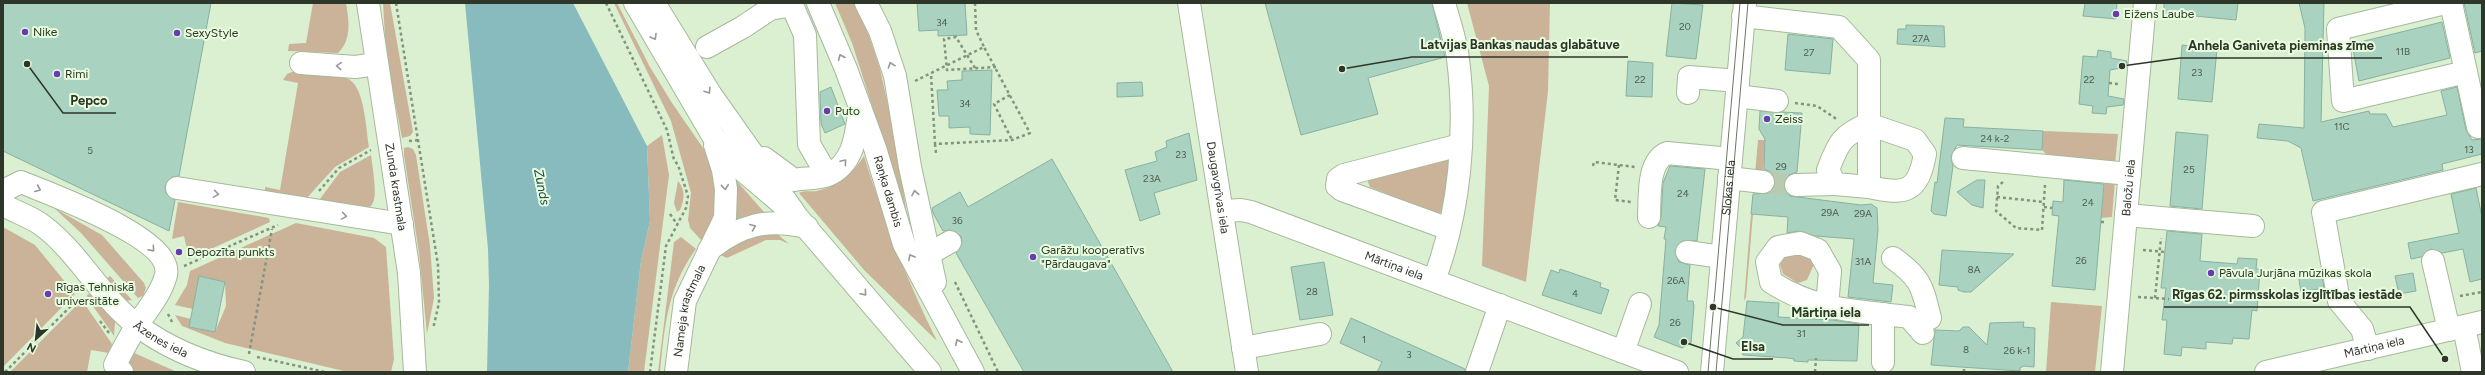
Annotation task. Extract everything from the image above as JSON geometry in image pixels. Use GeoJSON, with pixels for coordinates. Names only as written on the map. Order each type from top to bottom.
{"type":"FeatureCollection","features":[{"type":"Feature","properties":{"kind":"street","name":"Zunda krastmala"},"geometry":{"type":"LineString","coordinates":[[368,3],[409,273],[415,372]]}},
{"type":"Feature","properties":{"kind":"street"},"geometry":{"type":"LineString","coordinates":[[635,3],[712,136],[740,168],[803,223]]}},
{"type":"Feature","properties":{"kind":"street"},"geometry":{"type":"LineString","coordinates":[[654,3],[711,95],[803,223],[930,372]]}},
{"type":"Feature","properties":{"kind":"street","name":"Raņķa dambis"},"geometry":{"type":"LineString","coordinates":[[818,3],[876,148],[904,244],[944,315],[973,372]]}},
{"type":"Feature","properties":{"kind":"street"},"geometry":{"type":"LineString","coordinates":[[866,3],[880,31],[895,76],[927,256],[944,315]]}},
{"type":"Feature","properties":{"kind":"street","name":"Daugavgrīvas iela"},"geometry":{"type":"LineString","coordinates":[[1189,3],[1247,372]]}},
{"type":"Feature","properties":{"kind":"street"},"geometry":{"type":"LineString","coordinates":[[1434,280],[1449,229],[1456,194],[1460,145],[1461,103],[1458,58],[1444,3]]}},
{"type":"Feature","properties":{"kind":"street","name":"Baložu iela"},"geometry":{"type":"LineString","coordinates":[[2112,372],[2146,3]]}},
{"type":"Feature","properties":{"kind":"street"},"geometry":{"type":"LineString","coordinates":[[2445,3],[2338,29],[2343,101],[2466,72]]}},
{"type":"Feature","properties":{"kind":"street"},"geometry":{"type":"LineString","coordinates":[[2451,3],[2478,127],[2482,126]]}},
{"type":"Feature","properties":{"kind":"street"},"geometry":{"type":"LineString","coordinates":[[707,47],[743,27],[770,9],[792,5],[805,35],[809,144],[827,175]]}},
{"type":"Feature","properties":{"kind":"street"},"geometry":{"type":"LineString","coordinates":[[1744,10],[1839,28],[1869,60],[1869,187]]}},
{"type":"Feature","properties":{"kind":"street","name":"Slokas iela"},"geometry":{"type":"LineString","coordinates":[[1712,372],[1744,10]]}},
{"type":"Feature","properties":{"kind":"street"},"geometry":{"type":"LineString","coordinates":[[301,63],[355,66],[377,64]]}},
{"type":"Feature","properties":{"kind":"street"},"geometry":{"type":"LineString","coordinates":[[1688,93],[1690,77],[1738,88],[1777,101]]}},
{"type":"Feature","properties":{"kind":"street"},"geometry":{"type":"LineString","coordinates":[[750,148],[794,180],[827,175],[839,168],[850,155],[855,141],[860,107]]}},
{"type":"Feature","properties":{"kind":"street"},"geometry":{"type":"LineString","coordinates":[[1796,185],[1836,184],[1869,187],[1892,192],[1911,188],[1922,174],[1925,154],[1915,140],[1868,124],[1848,133],[1834,152],[1828,170],[1836,184]]}},
{"type":"Feature","properties":{"kind":"street","name":"Nameja krastmala"},"geometry":{"type":"LineString","coordinates":[[676,372],[685,301],[707,252],[719,233],[724,218],[726,204],[723,170],[712,136]]}},
{"type":"Feature","properties":{"kind":"street"},"geometry":{"type":"LineString","coordinates":[[1449,229],[1342,190],[1337,186],[1338,179],[1344,175],[1460,145]]}},
{"type":"Feature","properties":{"kind":"street"},"geometry":{"type":"LineString","coordinates":[[1649,211],[1654,169],[1660,156],[1667,153],[1730,169],[1763,182]]}},
{"type":"Feature","properties":{"kind":"street"},"geometry":{"type":"LineString","coordinates":[[1963,158],[2130,174]]}},
{"type":"Feature","properties":{"kind":"street"},"geometry":{"type":"LineString","coordinates":[[2368,348],[2362,329],[2340,301],[2323,212],[2482,174]]}},
{"type":"Feature","properties":{"kind":"street"},"geometry":{"type":"LineString","coordinates":[[3,192],[21,182],[96,214],[141,237],[164,263],[166,274],[161,290],[137,325],[115,365],[122,372]]}},
{"type":"Feature","properties":{"kind":"street"},"geometry":{"type":"LineString","coordinates":[[177,188],[402,224]]}},
{"type":"Feature","properties":{"kind":"street","name":"Āzenes iela"},"geometry":{"type":"LineString","coordinates":[[3,206],[39,223],[65,247],[95,283],[137,325],[163,342],[203,360],[246,364]]}},
{"type":"Feature","properties":{"kind":"street","name":"Mārtiņa iela"},"geometry":{"type":"LineString","coordinates":[[1222,211],[1241,210],[1251,212],[1624,352],[1643,366],[1677,372]]}},
{"type":"Feature","properties":{"kind":"street"},"geometry":{"type":"LineString","coordinates":[[2126,215],[2253,226]]}},
{"type":"Feature","properties":{"kind":"street","name":"Nameja krastmala"},"geometry":{"type":"LineString","coordinates":[[707,252],[723,238],[759,224],[784,222],[803,223]]}},
{"type":"Feature","properties":{"kind":"street"},"geometry":{"type":"LineString","coordinates":[[927,256],[950,242]]}},
{"type":"Feature","properties":{"kind":"street"},"geometry":{"type":"LineString","coordinates":[[1687,252],[1722,257]]}},
{"type":"Feature","properties":{"kind":"street"},"geometry":{"type":"LineString","coordinates":[[1827,307],[1909,317],[1926,326],[1917,279],[1911,271],[1893,258]]}},
{"type":"Feature","properties":{"kind":"street"},"geometry":{"type":"LineString","coordinates":[[2433,260],[2465,326],[2475,364]]}},
{"type":"Feature","properties":{"kind":"street"},"geometry":{"type":"LineString","coordinates":[[1624,352],[1640,304]]}},
{"type":"Feature","properties":{"kind":"street"},"geometry":{"type":"LineString","coordinates":[[1477,372],[1500,305]]}},
{"type":"Feature","properties":{"kind":"street"},"geometry":{"type":"LineString","coordinates":[[1882,362],[1883,314]]}},
{"type":"Feature","properties":{"kind":"street","name":"Mārtiņa iela"},"geometry":{"type":"LineString","coordinates":[[2266,372],[2465,326]]}},
{"type":"Feature","properties":{"kind":"street"},"geometry":{"type":"LineString","coordinates":[[1243,348],[1320,334]]}},
{"type":"Feature","properties":{"kind":"path"},"geometry":{"type":"LineString","coordinates":[[396,3],[438,265],[439,303],[432,332]]}},
{"type":"Feature","properties":{"kind":"path"},"geometry":{"type":"LineString","coordinates":[[606,3],[662,118],[674,160],[678,165],[687,191],[686,208],[666,246],[650,372]]}},
{"type":"Feature","properties":{"kind":"path"},"geometry":{"type":"LineString","coordinates":[[935,144],[1012,140],[1030,133],[976,30],[975,3]]}},
{"type":"Feature","properties":{"kind":"path"},"geometry":{"type":"LineString","coordinates":[[975,68],[956,37],[944,38],[947,70],[996,67]]}},
{"type":"Feature","properties":{"kind":"path"},"geometry":{"type":"LineString","coordinates":[[918,80],[984,47]]}},
{"type":"Feature","properties":{"kind":"path"},"geometry":{"type":"LineString","coordinates":[[931,74],[936,153]]}},
{"type":"Feature","properties":{"kind":"path"},"geometry":{"type":"LineString","coordinates":[[1010,95],[994,104],[1012,140]]}},
{"type":"Feature","properties":{"kind":"path"},"geometry":{"type":"LineString","coordinates":[[1777,101],[1817,106],[1834,116],[1848,133]]}},
{"type":"Feature","properties":{"kind":"path"},"geometry":{"type":"LineString","coordinates":[[181,267],[272,229],[301,209],[339,168],[375,148],[390,144],[419,140]]}},
{"type":"Feature","properties":{"kind":"path"},"geometry":{"type":"LineString","coordinates":[[1593,166],[1594,162],[1654,169]]}},
{"type":"Feature","properties":{"kind":"path"},"geometry":{"type":"LineString","coordinates":[[1619,165],[1616,200],[1649,211]]}},
{"type":"Feature","properties":{"kind":"path"},"geometry":{"type":"LineString","coordinates":[[2006,180],[1998,186],[1996,211],[2016,228],[2042,230],[2045,183]]}},
{"type":"Feature","properties":{"kind":"path"},"geometry":{"type":"LineString","coordinates":[[1997,197],[2044,202]]}},
{"type":"Feature","properties":{"kind":"path"},"geometry":{"type":"LineString","coordinates":[[2044,207],[2052,208]]}},
{"type":"Feature","properties":{"kind":"path"},"geometry":{"type":"LineString","coordinates":[[670,214],[677,224]]}},
{"type":"Feature","properties":{"kind":"path"},"geometry":{"type":"LineString","coordinates":[[246,364],[272,229]]}},
{"type":"Feature","properties":{"kind":"path"},"geometry":{"type":"LineString","coordinates":[[2156,298],[2159,251],[2161,245]]}},
{"type":"Feature","properties":{"kind":"path"},"geometry":{"type":"LineString","coordinates":[[2142,250],[2165,252]]}},
{"type":"Feature","properties":{"kind":"path"},"geometry":{"type":"LineString","coordinates":[[953,276],[998,372]]}},
{"type":"Feature","properties":{"kind":"path"},"geometry":{"type":"LineString","coordinates":[[5,372],[95,283]]}},
{"type":"Feature","properties":{"kind":"path"},"geometry":{"type":"LineString","coordinates":[[2138,297],[2169,299]]}},
{"type":"Feature","properties":{"kind":"path"},"geometry":{"type":"LineString","coordinates":[[1815,372],[1816,358]]}},
{"type":"Feature","properties":{"kind":"shaded area"},"geometry":{"type":"Polygon","coordinates":[[[313,3],[346,3],[348,30],[346,42],[338,53],[288,51],[289,44],[306,43],[313,3]]]}},
{"type":"Feature","properties":{"kind":"shaded area"},"geometry":{"type":"Polygon","coordinates":[[[383,3],[390,3],[413,132],[410,136],[402,138],[386,54],[383,3]]]}},
{"type":"Feature","properties":{"kind":"shaded area"},"geometry":{"type":"Polygon","coordinates":[[[614,3],[617,3],[650,67],[672,103],[710,158],[715,170],[717,210],[702,241],[690,228],[688,220],[691,193],[671,121],[614,3]]]}},
{"type":"Feature","properties":{"kind":"shaded area"},"geometry":{"type":"Polygon","coordinates":[[[835,3],[858,3],[880,69],[894,132],[907,215],[852,43],[835,3]]]}},
{"type":"Feature","properties":{"kind":"shaded area"},"geometry":{"type":"Polygon","coordinates":[[[1467,3],[1550,3],[1548,91],[1526,282],[1482,266],[1489,86],[1467,3]]]}},
{"type":"Feature","properties":{"kind":"shaded area"},"geometry":{"type":"Polygon","coordinates":[[[292,72],[339,76],[350,80],[359,92],[362,101],[369,147],[335,167],[304,201],[265,190],[265,187],[280,190],[298,83],[283,80],[287,74],[292,72]]]}},
{"type":"Feature","properties":{"kind":"shaded area"},"geometry":{"type":"Polygon","coordinates":[[[2043,131],[2118,134],[2115,165],[2051,159],[2042,150],[2043,131]]]}},
{"type":"Feature","properties":{"kind":"shaded area"},"geometry":{"type":"Polygon","coordinates":[[[662,135],[669,175],[644,372],[628,372],[641,261],[650,221],[647,146],[662,135]]]}},
{"type":"Feature","properties":{"kind":"shaded area"},"geometry":{"type":"Polygon","coordinates":[[[1758,140],[1765,140],[1763,176],[1755,174],[1758,140]]]}},
{"type":"Feature","properties":{"kind":"shaded area"},"geometry":{"type":"Polygon","coordinates":[[[408,147],[413,149],[416,155],[430,246],[434,298],[427,334],[419,253],[404,155],[404,148],[408,147]]]}},
{"type":"Feature","properties":{"kind":"shaded area"},"geometry":{"type":"Polygon","coordinates":[[[371,155],[375,191],[374,201],[370,207],[363,209],[352,209],[317,203],[340,172],[371,155]]]}},
{"type":"Feature","properties":{"kind":"shaded area"},"geometry":{"type":"Polygon","coordinates":[[[864,156],[897,250],[937,341],[865,271],[799,193],[805,191],[817,191],[832,186],[850,174],[864,156]]]}},
{"type":"Feature","properties":{"kind":"shaded area"},"geometry":{"type":"Polygon","coordinates":[[[1446,156],[1450,161],[1444,210],[1440,213],[1420,207],[1370,187],[1368,182],[1370,177],[1446,156]]]}},
{"type":"Feature","properties":{"kind":"shaded area"},"geometry":{"type":"Polygon","coordinates":[[[2105,178],[2115,181],[2112,217],[2101,218],[2105,178]]]}},
{"type":"Feature","properties":{"kind":"shaded area"},"geometry":{"type":"Polygon","coordinates":[[[735,179],[764,212],[730,225],[735,179]]]}},
{"type":"Feature","properties":{"kind":"shaded area"},"geometry":{"type":"Polygon","coordinates":[[[678,181],[681,184],[684,195],[680,210],[677,212],[674,203],[678,181]]]}},
{"type":"Feature","properties":{"kind":"shaded area"},"geometry":{"type":"Polygon","coordinates":[[[178,202],[269,218],[270,222],[189,259],[184,236],[172,239],[178,202]]]}},
{"type":"Feature","properties":{"kind":"shaded area"},"geometry":{"type":"Polygon","coordinates":[[[54,208],[102,235],[144,283],[146,288],[143,296],[138,298],[81,233],[54,208]]]}},
{"type":"Feature","properties":{"kind":"shaded area"},"geometry":{"type":"Polygon","coordinates":[[[1751,214],[1753,214],[1746,297],[1744,301],[1751,214]]]}},
{"type":"Feature","properties":{"kind":"shaded area"},"geometry":{"type":"Polygon","coordinates":[[[296,223],[374,238],[386,247],[394,359],[391,372],[348,372],[225,343],[182,326],[175,315],[191,319],[189,327],[215,332],[226,306],[225,282],[199,276],[193,309],[175,305],[187,285],[190,271],[296,223]]]}},
{"type":"Feature","properties":{"kind":"shaded area"},"geometry":{"type":"Polygon","coordinates":[[[3,227],[35,245],[75,294],[3,367],[3,227]]]}},
{"type":"Feature","properties":{"kind":"shaded area"},"geometry":{"type":"Polygon","coordinates":[[[775,232],[789,244],[780,240],[766,240],[727,258],[718,254],[739,238],[775,232]]]}},
{"type":"Feature","properties":{"kind":"shaded area"},"geometry":{"type":"Polygon","coordinates":[[[681,237],[696,249],[686,264],[673,293],[666,323],[660,372],[658,372],[674,242],[681,237]]]}},
{"type":"Feature","properties":{"kind":"shaded area"},"geometry":{"type":"Polygon","coordinates":[[[1801,250],[1815,262],[1807,280],[1798,283],[1783,274],[1780,265],[1784,257],[1801,250]]]}},
{"type":"Feature","properties":{"kind":"shaded area"},"geometry":{"type":"Polygon","coordinates":[[[110,276],[132,300],[126,301],[106,279],[110,276]]]}},
{"type":"Feature","properties":{"kind":"shaded area"},"geometry":{"type":"Polygon","coordinates":[[[90,294],[115,322],[114,336],[88,299],[87,295],[90,294]]]}},
{"type":"Feature","properties":{"kind":"shaded area"},"geometry":{"type":"Polygon","coordinates":[[[82,300],[112,344],[109,353],[91,350],[87,372],[10,372],[82,300]]]}},
{"type":"Feature","properties":{"kind":"shaded area"},"geometry":{"type":"Polygon","coordinates":[[[2051,302],[2102,306],[2095,372],[2046,372],[2051,302]]]}},
{"type":"Feature","properties":{"kind":"shaded area"},"geometry":{"type":"Polygon","coordinates":[[[132,352],[177,372],[130,372],[127,367],[132,352]]]}},
{"type":"Feature","properties":{"kind":"water","name":"Zunds"},"geometry":{"type":"Polygon","coordinates":[[[465,3],[573,3],[647,146],[650,221],[641,261],[628,372],[487,372],[489,285],[488,249],[465,3]]]}},
{"type":"Feature","properties":{"kind":"building"},"geometry":{"type":"Polygon","coordinates":[[[3,3],[211,3],[179,176],[172,177],[165,186],[166,193],[175,200],[169,231],[3,151],[3,3]]]}},
{"type":"Feature","properties":{"kind":"building"},"geometry":{"type":"Polygon","coordinates":[[[917,3],[965,3],[967,35],[938,36],[938,30],[919,31],[917,3]]]}},
{"type":"Feature","properties":{"kind":"building"},"geometry":{"type":"Polygon","coordinates":[[[1265,3],[1432,3],[1445,57],[1368,78],[1378,114],[1301,135],[1265,3]]]}},
{"type":"Feature","properties":{"kind":"building"},"geometry":{"type":"Polygon","coordinates":[[[1672,3],[1703,5],[1696,59],[1666,56],[1672,3]]]}},
{"type":"Feature","properties":{"kind":"building"},"geometry":{"type":"Polygon","coordinates":[[[2085,3],[2117,3],[2116,19],[2083,16],[2085,3]]]}},
{"type":"Feature","properties":{"kind":"building"},"geometry":{"type":"Polygon","coordinates":[[[2164,3],[2238,3],[2236,20],[2164,13],[2164,3]]]}},
{"type":"Feature","properties":{"kind":"building"},"geometry":{"type":"Polygon","coordinates":[[[2299,3],[2324,3],[2321,122],[2369,111],[2370,114],[2386,114],[2393,127],[2447,115],[2441,91],[2457,87],[2466,130],[2472,140],[2482,139],[2482,154],[2442,164],[2443,170],[2313,201],[2301,148],[2288,141],[2257,138],[2259,124],[2304,128],[2305,28],[2299,3]]]}},
{"type":"Feature","properties":{"kind":"building"},"geometry":{"type":"Polygon","coordinates":[[[2464,3],[2482,3],[2482,51],[2475,53],[2464,3]]]}},
{"type":"Feature","properties":{"kind":"building"},"geometry":{"type":"Polygon","coordinates":[[[2442,22],[2450,58],[2359,81],[2352,44],[2442,22]]]}},
{"type":"Feature","properties":{"kind":"building"},"geometry":{"type":"Polygon","coordinates":[[[1906,25],[1944,26],[1945,47],[1897,44],[1898,29],[1906,29],[1906,25]]]}},
{"type":"Feature","properties":{"kind":"building"},"geometry":{"type":"Polygon","coordinates":[[[1788,34],[1833,39],[1830,74],[1785,70],[1788,34]]]}},
{"type":"Feature","properties":{"kind":"building"},"geometry":{"type":"Polygon","coordinates":[[[2182,45],[2217,49],[2212,102],[2178,99],[2182,45]]]}},
{"type":"Feature","properties":{"kind":"building"},"geometry":{"type":"Polygon","coordinates":[[[2098,50],[2111,52],[2111,58],[2127,61],[2127,67],[2110,70],[2108,96],[2124,99],[2123,105],[2107,107],[2106,114],[2092,113],[2093,106],[2079,104],[2083,56],[2097,57],[2098,50]]]}},
{"type":"Feature","properties":{"kind":"building"},"geometry":{"type":"Polygon","coordinates":[[[1628,61],[1653,63],[1652,97],[1626,96],[1628,61]]]}},
{"type":"Feature","properties":{"kind":"building"},"geometry":{"type":"Polygon","coordinates":[[[992,70],[990,135],[970,134],[970,127],[949,128],[949,116],[939,116],[937,90],[948,90],[947,81],[962,80],[962,71],[992,70]]]}},
{"type":"Feature","properties":{"kind":"building"},"geometry":{"type":"Polygon","coordinates":[[[1142,82],[1143,96],[1117,97],[1117,83],[1142,82]]]}},
{"type":"Feature","properties":{"kind":"building","name":"Puto"},"geometry":{"type":"Polygon","coordinates":[[[831,87],[845,124],[825,133],[821,124],[820,92],[831,87]]]}},
{"type":"Feature","properties":{"kind":"building"},"geometry":{"type":"Polygon","coordinates":[[[1760,111],[1802,113],[1797,172],[1789,175],[1784,185],[1790,196],[1861,205],[1871,204],[1877,208],[1878,230],[1873,283],[1893,285],[1891,302],[1848,297],[1854,239],[1815,236],[1798,231],[1787,233],[1788,217],[1751,214],[1753,194],[1768,193],[1775,183],[1771,172],[1764,169],[1765,139],[1759,129],[1760,111]]]}},
{"type":"Feature","properties":{"kind":"building"},"geometry":{"type":"Polygon","coordinates":[[[1945,118],[1964,119],[1963,127],[2043,131],[2042,150],[1957,145],[1951,156],[1953,166],[1946,216],[1934,214],[1931,211],[1935,182],[1937,183],[1945,118]]]}},
{"type":"Feature","properties":{"kind":"building"},"geometry":{"type":"Polygon","coordinates":[[[2176,132],[2208,135],[2202,209],[2170,206],[2176,132]]]}},
{"type":"Feature","properties":{"kind":"building"},"geometry":{"type":"Polygon","coordinates":[[[1189,133],[1197,180],[1154,193],[1160,214],[1140,221],[1125,170],[1157,161],[1155,152],[1167,147],[1166,141],[1189,133]]]}},
{"type":"Feature","properties":{"kind":"building","name":"Garāžu kooperatīvs \"Pārdaugava\""},"geometry":{"type":"Polygon","coordinates":[[[1052,159],[1173,372],[1024,372],[956,253],[962,242],[961,236],[950,230],[943,231],[933,213],[932,208],[960,192],[968,207],[1052,159]]]}},
{"type":"Feature","properties":{"kind":"building"},"geometry":{"type":"Polygon","coordinates":[[[1670,166],[1705,169],[1697,241],[1682,241],[1675,251],[1679,262],[1690,265],[1687,301],[1693,301],[1694,306],[1691,343],[1682,348],[1654,337],[1659,325],[1666,239],[1664,239],[1666,227],[1658,226],[1661,217],[1663,183],[1670,166]]]}},
{"type":"Feature","properties":{"kind":"building"},"geometry":{"type":"Polygon","coordinates":[[[1977,180],[1985,180],[1983,208],[1972,205],[1957,192],[1977,180]]]}},
{"type":"Feature","properties":{"kind":"building"},"geometry":{"type":"Polygon","coordinates":[[[2064,180],[2104,184],[2095,290],[2052,286],[2059,216],[2052,215],[2053,201],[2063,202],[2064,180]]]}},
{"type":"Feature","properties":{"kind":"building"},"geometry":{"type":"Polygon","coordinates":[[[2476,188],[2482,217],[2482,279],[2470,282],[2463,249],[2442,253],[2431,249],[2421,257],[2411,259],[2408,243],[2459,233],[2451,194],[2476,188]]]}},
{"type":"Feature","properties":{"kind":"building","name":"Pāvula Jurjāna mūzikas skola"},"geometry":{"type":"Polygon","coordinates":[[[2167,231],[2202,234],[2200,261],[2237,264],[2238,258],[2257,259],[2256,269],[2260,269],[2257,311],[2252,310],[2249,339],[2233,338],[2232,344],[2206,342],[2206,349],[2182,347],[2181,356],[2164,354],[2167,320],[2162,320],[2166,288],[2161,288],[2167,231]]]}},
{"type":"Feature","properties":{"kind":"building"},"geometry":{"type":"Polygon","coordinates":[[[1942,250],[2014,254],[1971,292],[1964,292],[1958,290],[1958,287],[1939,285],[1942,250]]]}},
{"type":"Feature","properties":{"kind":"building"},"geometry":{"type":"Polygon","coordinates":[[[1324,262],[1333,315],[1300,320],[1291,267],[1324,262]]]}},
{"type":"Feature","properties":{"kind":"building"},"geometry":{"type":"Polygon","coordinates":[[[1560,269],[1601,283],[1600,287],[1609,290],[1601,314],[1542,295],[1551,270],[1559,273],[1560,269]]]}},
{"type":"Feature","properties":{"kind":"building"},"geometry":{"type":"Polygon","coordinates":[[[2321,270],[2324,288],[2301,292],[2298,274],[2321,270]]]}},
{"type":"Feature","properties":{"kind":"building"},"geometry":{"type":"Polygon","coordinates":[[[2413,273],[2416,291],[2399,294],[2395,276],[2413,273]]]}},
{"type":"Feature","properties":{"kind":"building"},"geometry":{"type":"Polygon","coordinates":[[[199,276],[225,282],[215,332],[189,327],[199,276]]]}},
{"type":"Feature","properties":{"kind":"building"},"geometry":{"type":"Polygon","coordinates":[[[1747,301],[1779,303],[1778,317],[1833,320],[1859,324],[1857,361],[1808,360],[1808,362],[1794,361],[1794,359],[1788,358],[1743,355],[1741,348],[1736,343],[1743,337],[1747,301]]]}},
{"type":"Feature","properties":{"kind":"building"},"geometry":{"type":"Polygon","coordinates":[[[1351,318],[1465,369],[1465,372],[1377,372],[1382,362],[1340,343],[1351,318]]]}},
{"type":"Feature","properties":{"kind":"building"},"geometry":{"type":"Polygon","coordinates":[[[2024,322],[2023,327],[2035,328],[2034,367],[2024,366],[2020,368],[2020,371],[1931,365],[1935,330],[1959,331],[1963,327],[1969,327],[1987,345],[1990,323],[2024,322]]]}},
{"type":"Feature","properties":{"kind":"tunnel"},"geometry":{"type":"LineString","coordinates":[[1763,182],[1796,185]]}},
{"type":"Feature","properties":{"kind":"tram line"},"geometry":{"type":"LineString","coordinates":[[1708,372],[1740,3]]}},
{"type":"Feature","properties":{"kind":"tram line"},"geometry":{"type":"LineString","coordinates":[[1716,372],[1748,3]]}},
{"type":"Feature","properties":{"kind":"place","name":"Eižens Laube"},"geometry":{"type":"Point","coordinates":[2116,14]}},
{"type":"Feature","properties":{"kind":"place","name":"Nike"},"geometry":{"type":"Point","coordinates":[25,32]}},
{"type":"Feature","properties":{"kind":"place","name":"SexyStyle"},"geometry":{"type":"Point","coordinates":[177,33]}},
{"type":"Feature","properties":{"kind":"place","name":"Pepco"},"geometry":{"type":"Point","coordinates":[27,64]}},
{"type":"Feature","properties":{"kind":"place","name":"Anhela Ganiveta piemiņas zīme"},"geometry":{"type":"Point","coordinates":[2122,66]}},
{"type":"Feature","properties":{"kind":"place","name":"Latvijas Bankas naudas glabātuve"},"geometry":{"type":"Point","coordinates":[1342,69]}},
{"type":"Feature","properties":{"kind":"place","name":"Rimi"},"geometry":{"type":"Point","coordinates":[57,74]}},
{"type":"Feature","properties":{"kind":"place","name":"Puto"},"geometry":{"type":"Point","coordinates":[827,111]}},
{"type":"Feature","properties":{"kind":"place","name":"Zeiss"},"geometry":{"type":"Point","coordinates":[1767,119]}},
{"type":"Feature","properties":{"kind":"place","name":"Depozīta punkts"},"geometry":{"type":"Point","coordinates":[179,252]}},
{"type":"Feature","properties":{"kind":"place","name":"Garāžu kooperatīvs \"Pārdaugava\""},"geometry":{"type":"Point","coordinates":[1033,257]}},
{"type":"Feature","properties":{"kind":"place","name":"Pāvula Jurjāna mūzikas skola"},"geometry":{"type":"Point","coordinates":[2211,273]}},
{"type":"Feature","properties":{"kind":"place","name":"Rīgas Tehniskā universitāte"},"geometry":{"type":"Point","coordinates":[48,294]}},
{"type":"Feature","properties":{"kind":"place","name":"Mārtiņa iela"},"geometry":{"type":"Point","coordinates":[1713,307]}},
{"type":"Feature","properties":{"kind":"place","name":"Elsa"},"geometry":{"type":"Point","coordinates":[1684,342]}},
{"type":"Feature","properties":{"kind":"place","name":"Rīgas 62. pirmsskolas izglītības iestāde"},"geometry":{"type":"Point","coordinates":[2445,359]}}]}
